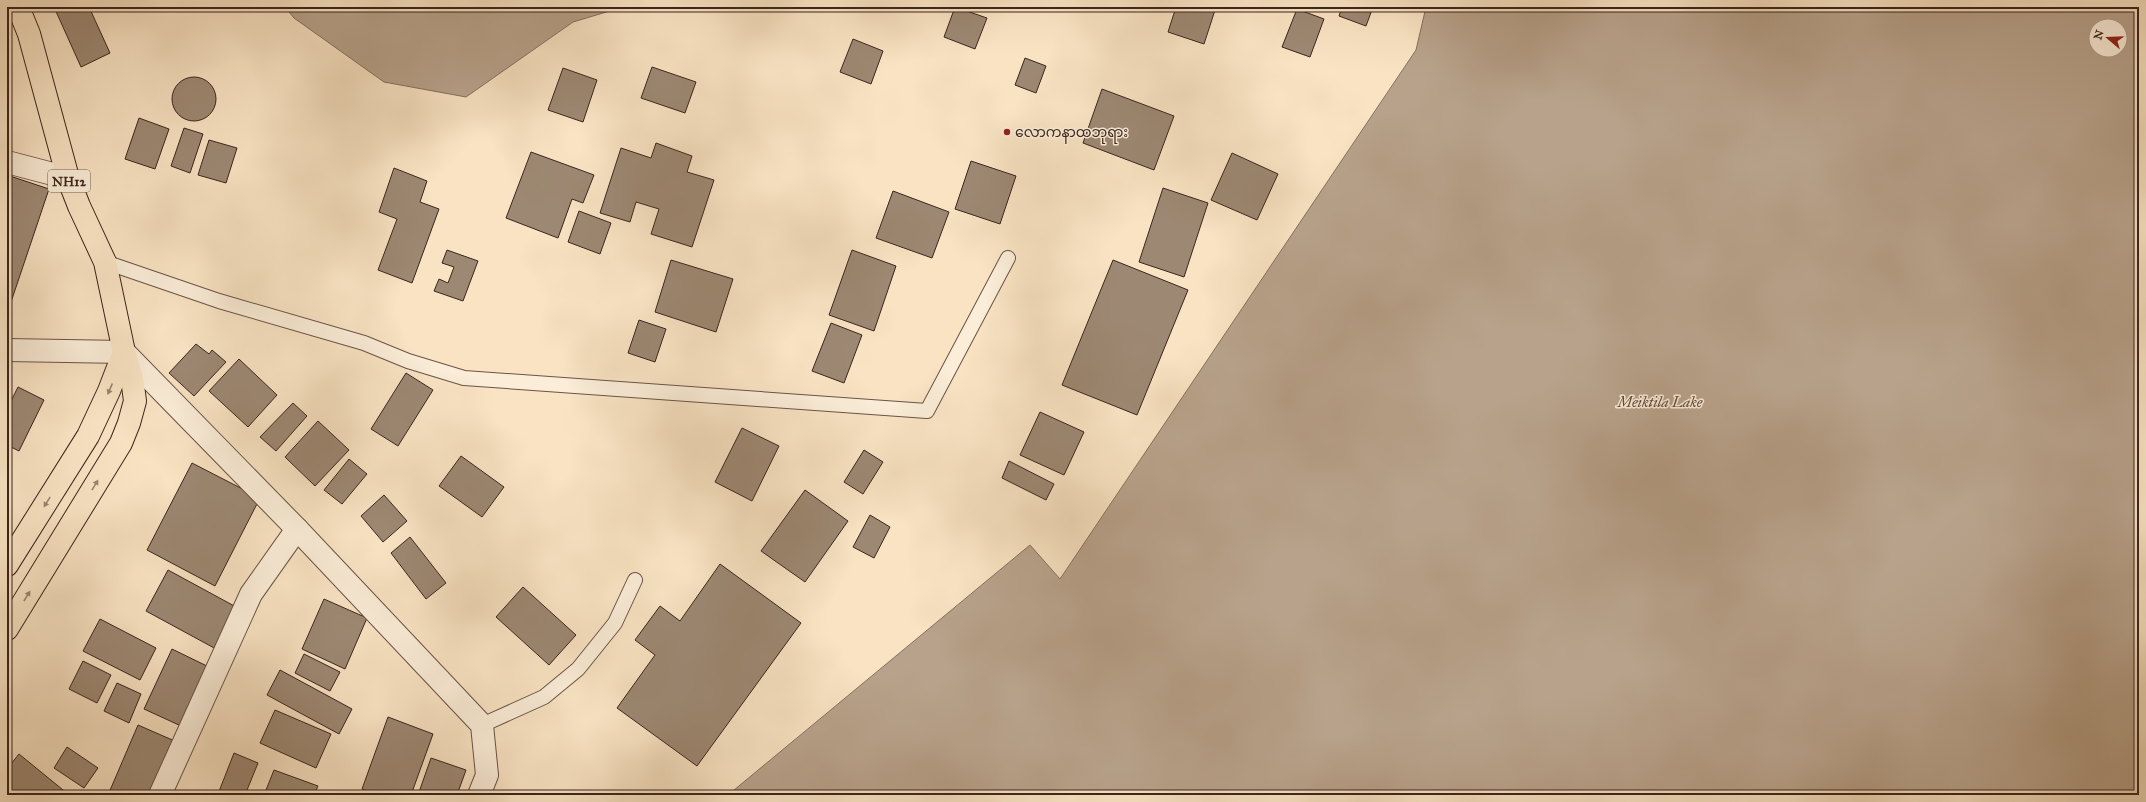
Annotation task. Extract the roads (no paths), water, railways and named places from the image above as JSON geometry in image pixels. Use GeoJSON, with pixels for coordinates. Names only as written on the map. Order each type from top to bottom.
{"type":"FeatureCollection","features":[{"type":"Feature","properties":{"kind":"highway","name":"NH12"},"geometry":{"type":"LineString","coordinates":[[7,629],[120,443],[129,423],[135,401],[132,378],[124,352],[105,262],[78,206],[68,178],[29,34],[18,7]]}},
{"type":"Feature","properties":{"kind":"highway"},"geometry":{"type":"LineString","coordinates":[[7,565],[88,436],[109,391],[124,352]]}},
{"type":"Feature","properties":{"kind":"street"},"geometry":{"type":"LineString","coordinates":[[7,162],[68,178]]}},
{"type":"Feature","properties":{"kind":"street"},"geometry":{"type":"LineString","coordinates":[[7,350],[124,352],[297,529],[482,726],[484,788]]}},
{"type":"Feature","properties":{"kind":"street"},"geometry":{"type":"LineString","coordinates":[[160,795],[251,594],[297,529]]}},
{"type":"Feature","properties":{"kind":"lane"},"geometry":{"type":"LineString","coordinates":[[105,262],[219,301],[364,343],[408,361],[464,378],[927,411],[1008,258]]}},
{"type":"Feature","properties":{"kind":"lane"},"geometry":{"type":"LineString","coordinates":[[482,726],[544,697],[578,669],[616,622],[635,580]]}},
{"type":"Feature","properties":{"kind":"water"},"geometry":{"type":"Polygon","coordinates":[[[285,7],[623,7],[573,22],[466,97],[384,82],[294,18],[285,7]]]}},
{"type":"Feature","properties":{"kind":"water","name":"Meiktila Lake"},"geometry":{"type":"Polygon","coordinates":[[[1426,7],[2139,7],[2139,795],[728,795],[1030,545],[1060,579],[1416,50],[1426,7]]]}},
{"type":"Feature","properties":{"kind":"place","name":"လောကနာထဘုရား"},"geometry":{"type":"Point","coordinates":[1007,132]}}]}
